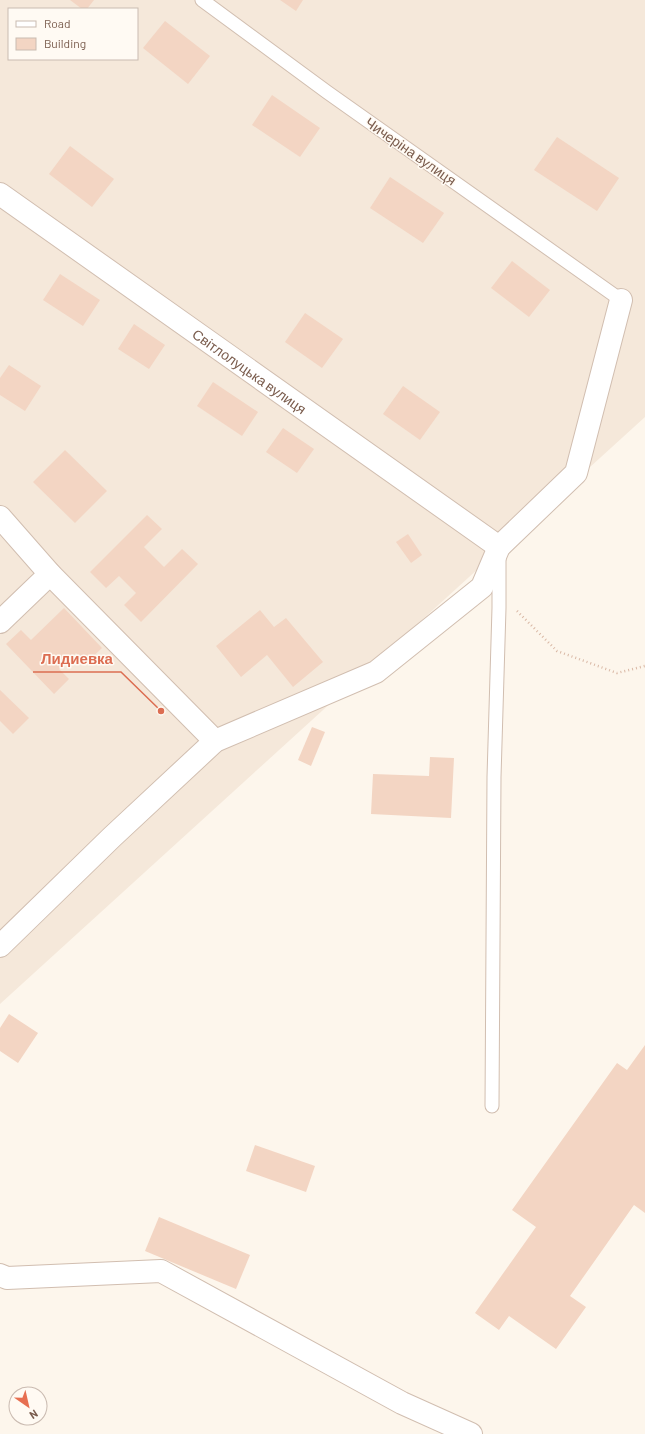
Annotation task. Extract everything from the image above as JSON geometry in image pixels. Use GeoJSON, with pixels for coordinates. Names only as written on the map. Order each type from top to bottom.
{"type":"FeatureCollection","features":[{"type":"Feature","properties":{"kind":"street","name":"Світлолуцька вулиця"},"geometry":{"type":"LineString","coordinates":[[2,198],[499,547]]}},
{"type":"Feature","properties":{"kind":"street"},"geometry":{"type":"LineString","coordinates":[[0,946],[112,837],[215,740],[376,672],[482,587],[499,547],[576,473],[621,300]]}},
{"type":"Feature","properties":{"kind":"street"},"geometry":{"type":"LineString","coordinates":[[0,517],[50,574],[215,740]]}},
{"type":"Feature","properties":{"kind":"street"},"geometry":{"type":"LineString","coordinates":[[0,622],[50,574]]}},
{"type":"Feature","properties":{"kind":"street"},"geometry":{"type":"LineString","coordinates":[[0,1275],[7,1278],[161,1272],[402,1403],[470,1434]]}},
{"type":"Feature","properties":{"kind":"lane","name":"Чичеріна вулиця"},"geometry":{"type":"LineString","coordinates":[[202,0],[334,96],[621,300]]}},
{"type":"Feature","properties":{"kind":"lane"},"geometry":{"type":"LineString","coordinates":[[492,1106],[494,778],[499,547]]}},
{"type":"Feature","properties":{"kind":"path"},"geometry":{"type":"LineString","coordinates":[[498,592],[557,651],[617,673],[645,666]]}},
{"type":"Feature","properties":{"kind":"shaded area"},"geometry":{"type":"Polygon","coordinates":[[[0,0],[645,0],[645,417],[0,1004],[0,0]]]}},
{"type":"Feature","properties":{"kind":"building"},"geometry":{"type":"Polygon","coordinates":[[[70,0],[94,0],[88,8],[81,8],[70,0]]]}},
{"type":"Feature","properties":{"kind":"building"},"geometry":{"type":"Polygon","coordinates":[[[280,0],[303,0],[296,11],[280,0]]]}},
{"type":"Feature","properties":{"kind":"building"},"geometry":{"type":"Polygon","coordinates":[[[165,21],[210,56],[188,84],[143,48],[165,21]]]}},
{"type":"Feature","properties":{"kind":"building"},"geometry":{"type":"Polygon","coordinates":[[[272,95],[320,128],[300,157],[252,125],[272,95]]]}},
{"type":"Feature","properties":{"kind":"building"},"geometry":{"type":"Polygon","coordinates":[[[557,137],[619,178],[597,211],[534,170],[557,137]]]}},
{"type":"Feature","properties":{"kind":"building"},"geometry":{"type":"Polygon","coordinates":[[[70,146],[114,179],[92,207],[49,174],[70,146]]]}},
{"type":"Feature","properties":{"kind":"building"},"geometry":{"type":"Polygon","coordinates":[[[390,177],[444,213],[423,243],[370,208],[390,177]]]}},
{"type":"Feature","properties":{"kind":"building"},"geometry":{"type":"Polygon","coordinates":[[[512,261],[550,290],[529,317],[491,288],[512,261]]]}},
{"type":"Feature","properties":{"kind":"building"},"geometry":{"type":"Polygon","coordinates":[[[60,274],[100,300],[83,326],[43,300],[60,274]]]}},
{"type":"Feature","properties":{"kind":"building"},"geometry":{"type":"Polygon","coordinates":[[[305,313],[343,339],[322,368],[285,342],[305,313]]]}},
{"type":"Feature","properties":{"kind":"building"},"geometry":{"type":"Polygon","coordinates":[[[134,324],[165,345],[149,369],[118,349],[134,324]]]}},
{"type":"Feature","properties":{"kind":"building"},"geometry":{"type":"Polygon","coordinates":[[[9,365],[41,386],[25,411],[0,395],[0,378],[9,365]]]}},
{"type":"Feature","properties":{"kind":"building"},"geometry":{"type":"Polygon","coordinates":[[[213,382],[258,412],[242,436],[197,406],[213,382]]]}},
{"type":"Feature","properties":{"kind":"building"},"geometry":{"type":"Polygon","coordinates":[[[403,386],[440,412],[420,440],[383,414],[403,386]]]}},
{"type":"Feature","properties":{"kind":"building"},"geometry":{"type":"Polygon","coordinates":[[[283,428],[314,449],[297,473],[266,452],[283,428]]]}},
{"type":"Feature","properties":{"kind":"building"},"geometry":{"type":"Polygon","coordinates":[[[65,450],[107,491],[75,523],[33,482],[65,450]]]}},
{"type":"Feature","properties":{"kind":"building"},"geometry":{"type":"Polygon","coordinates":[[[147,515],[162,529],[144,547],[164,567],[182,549],[198,564],[141,622],[124,605],[136,593],[119,576],[106,588],[90,572],[147,515]]]}},
{"type":"Feature","properties":{"kind":"building"},"geometry":{"type":"Polygon","coordinates":[[[408,534],[422,555],[411,563],[396,542],[408,534]]]}},
{"type":"Feature","properties":{"kind":"building"},"geometry":{"type":"Polygon","coordinates":[[[64,608],[102,648],[86,663],[76,653],[59,669],[69,679],[54,694],[6,644],[21,630],[31,640],[64,608]]]}},
{"type":"Feature","properties":{"kind":"building"},"geometry":{"type":"Polygon","coordinates":[[[260,610],[274,627],[286,618],[323,662],[293,687],[267,655],[241,677],[216,646],[260,610]]]}},
{"type":"Feature","properties":{"kind":"building"},"geometry":{"type":"Polygon","coordinates":[[[0,690],[29,718],[13,734],[0,721],[0,690]]]}},
{"type":"Feature","properties":{"kind":"building"},"geometry":{"type":"Polygon","coordinates":[[[312,727],[325,732],[311,766],[298,760],[312,727]]]}},
{"type":"Feature","properties":{"kind":"building"},"geometry":{"type":"Polygon","coordinates":[[[430,757],[454,758],[451,818],[371,814],[373,774],[429,776],[430,757]]]}},
{"type":"Feature","properties":{"kind":"building"},"geometry":{"type":"Polygon","coordinates":[[[9,1014],[38,1033],[18,1063],[0,1051],[0,1028],[9,1014]]]}},
{"type":"Feature","properties":{"kind":"building"},"geometry":{"type":"Polygon","coordinates":[[[645,1045],[645,1213],[634,1205],[570,1296],[586,1307],[556,1349],[509,1316],[499,1330],[475,1313],[536,1227],[512,1210],[617,1063],[627,1070],[645,1045]]]}},
{"type":"Feature","properties":{"kind":"building"},"geometry":{"type":"Polygon","coordinates":[[[255,1145],[315,1166],[306,1192],[246,1171],[255,1145]]]}},
{"type":"Feature","properties":{"kind":"building"},"geometry":{"type":"Polygon","coordinates":[[[159,1217],[250,1255],[236,1289],[145,1251],[159,1217]]]}},
{"type":"Feature","properties":{"kind":"place","name":"Лидиевка"},"geometry":{"type":"Point","coordinates":[161,711]}}]}
